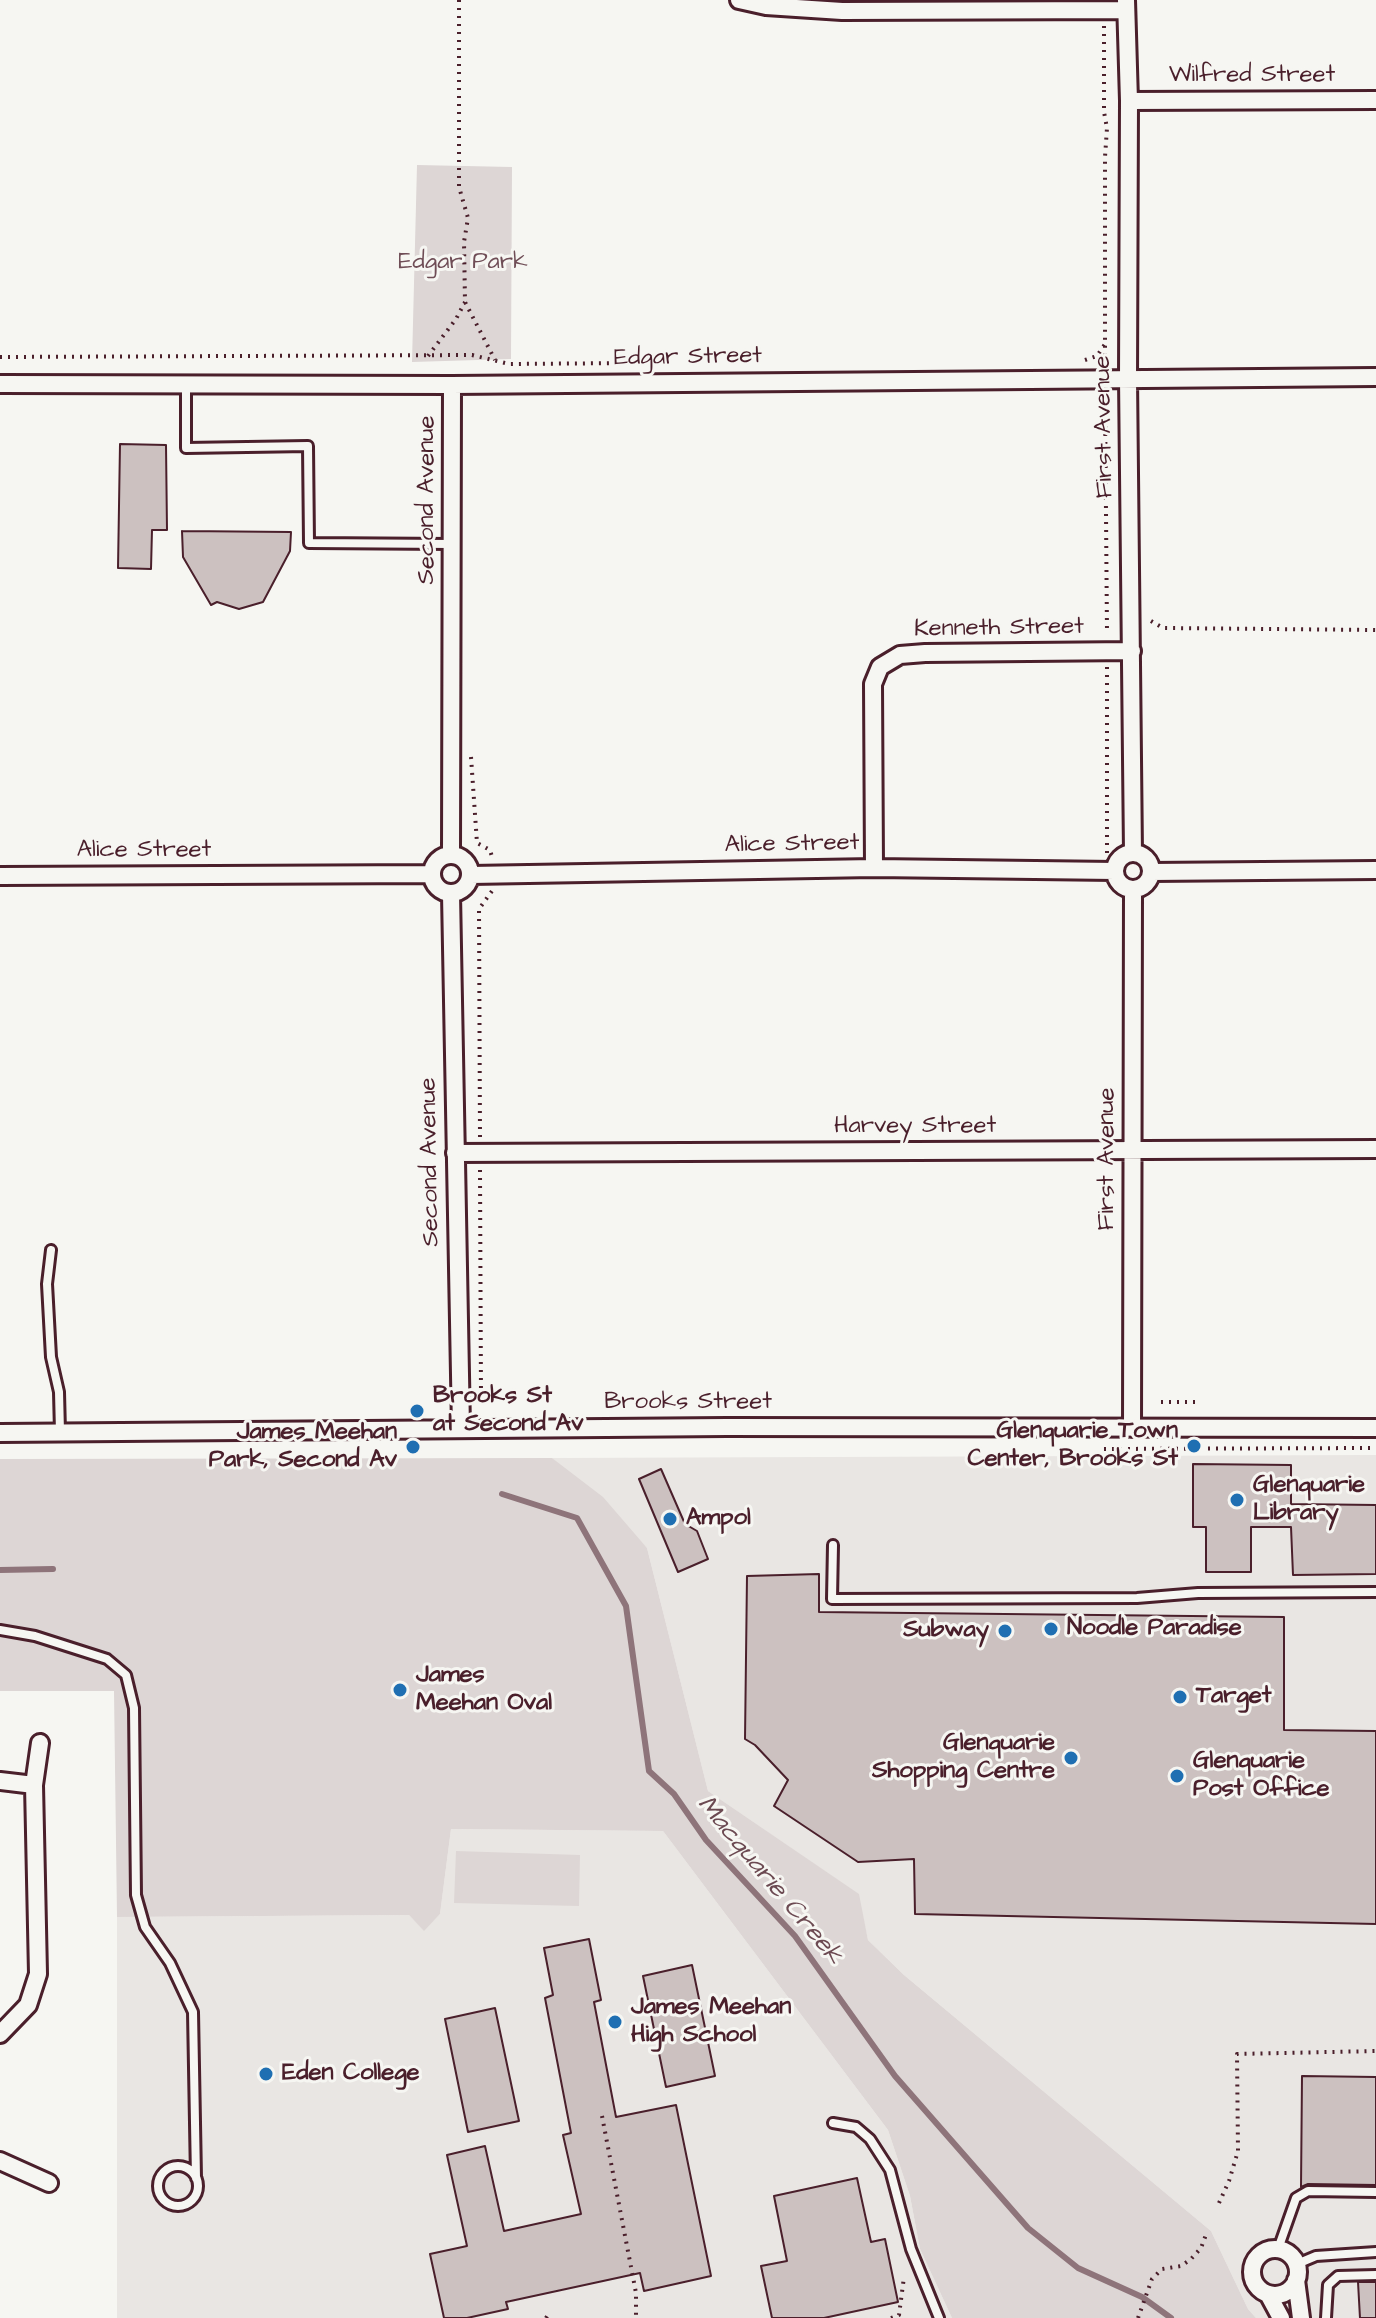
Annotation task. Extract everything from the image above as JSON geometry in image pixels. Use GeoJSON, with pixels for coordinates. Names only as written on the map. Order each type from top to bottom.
{"type":"FeatureCollection","features":[{"type":"Feature","properties":{"kind":"street"},"geometry":{"type":"LineString","coordinates":[[739,0],[766,6],[842,11],[1104,10],[1126,5]]}},
{"type":"Feature","properties":{"kind":"street","name":"First Avenue"},"geometry":{"type":"LineString","coordinates":[[1126,5],[1133,853]]}},
{"type":"Feature","properties":{"kind":"street","name":"Wilfred Street"},"geometry":{"type":"LineString","coordinates":[[1129,101],[1376,100]]}},
{"type":"Feature","properties":{"kind":"street","name":"Edgar Street"},"geometry":{"type":"LineString","coordinates":[[0,384],[452,385],[1376,377]]}},
{"type":"Feature","properties":{"kind":"street","name":"Second Avenue"},"geometry":{"type":"LineString","coordinates":[[451,855],[452,385]]}},
{"type":"Feature","properties":{"kind":"street","name":"Kenneth Street"},"geometry":{"type":"LineString","coordinates":[[874,868],[873,684],[880,667],[900,655],[925,653],[1132,651]]}},
{"type":"Feature","properties":{"kind":"street"},"geometry":{"type":"LineString","coordinates":[[1133,853],[1146,859],[1151,872],[1145,884],[1133,889],[1122,886],[1115,871],[1120,858],[1133,853]]}},
{"type":"Feature","properties":{"kind":"street"},"geometry":{"type":"LineString","coordinates":[[451,855],[466,861],[471,875],[465,888],[451,894],[437,888],[432,874],[438,860],[451,855]]}},
{"type":"Feature","properties":{"kind":"street","name":"Alice Street"},"geometry":{"type":"LineString","coordinates":[[471,875],[874,868],[1115,871]]}},
{"type":"Feature","properties":{"kind":"street"},"geometry":{"type":"LineString","coordinates":[[1151,872],[1376,870]]}},
{"type":"Feature","properties":{"kind":"street","name":"Alice Street"},"geometry":{"type":"LineString","coordinates":[[0,876],[432,874]]}},
{"type":"Feature","properties":{"kind":"street","name":"First Avenue"},"geometry":{"type":"LineString","coordinates":[[1132,1428],[1133,889]]}},
{"type":"Feature","properties":{"kind":"street","name":"Second Avenue"},"geometry":{"type":"LineString","coordinates":[[451,894],[461,1428]]}},
{"type":"Feature","properties":{"kind":"street","name":"Harvey Street"},"geometry":{"type":"LineString","coordinates":[[455,1153],[1376,1149]]}},
{"type":"Feature","properties":{"kind":"street","name":"Brooks Street"},"geometry":{"type":"LineString","coordinates":[[0,1433],[461,1428],[1376,1428]]}},
{"type":"Feature","properties":{"kind":"street"},"geometry":{"type":"LineString","coordinates":[[0,2034],[28,2005],[38,1974],[34,1785],[40,1743]]}},
{"type":"Feature","properties":{"kind":"street"},"geometry":{"type":"LineString","coordinates":[[0,1781],[34,1785]]}},
{"type":"Feature","properties":{"kind":"street"},"geometry":{"type":"LineString","coordinates":[[0,2161],[49,2183]]}},
{"type":"Feature","properties":{"kind":"street"},"geometry":{"type":"LineString","coordinates":[[1281,2318],[1268,2294],[1256,2284],[1252,2270],[1254,2262],[1263,2252],[1278,2249],[1292,2256],[1301,2318]]}},
{"type":"Feature","properties":{"kind":"street"},"geometry":{"type":"LineString","coordinates":[[1268,2294],[1286,2292],[1296,2272]]}},
{"type":"Feature","properties":{"kind":"lane"},"geometry":{"type":"LineString","coordinates":[[186,385],[186,448],[308,446],[309,543],[452,544]]}},
{"type":"Feature","properties":{"kind":"lane"},"geometry":{"type":"LineString","coordinates":[[51,1250],[47,1284],[51,1357],[59,1392],[60,1432]]}},
{"type":"Feature","properties":{"kind":"lane"},"geometry":{"type":"LineString","coordinates":[[833,1545],[832,1599],[1137,1598],[1198,1593],[1376,1592]]}},
{"type":"Feature","properties":{"kind":"lane"},"geometry":{"type":"LineString","coordinates":[[0,1630],[35,1636],[107,1659],[126,1675],[134,1708],[136,1895],[145,1927],[170,1963],[193,2012],[198,2184],[195,2198],[184,2206],[170,2205],[160,2197],[157,2184],[168,2168],[181,2166],[193,2172],[196,2178]]}},
{"type":"Feature","properties":{"kind":"lane"},"geometry":{"type":"LineString","coordinates":[[833,2123],[856,2127],[870,2139],[890,2170],[911,2249],[939,2318]]}},
{"type":"Feature","properties":{"kind":"lane"},"geometry":{"type":"LineString","coordinates":[[1278,2249],[1296,2198],[1308,2191],[1376,2192]]}},
{"type":"Feature","properties":{"kind":"lane"},"geometry":{"type":"LineString","coordinates":[[1296,2272],[1316,2256],[1376,2252]]}},
{"type":"Feature","properties":{"kind":"lane"},"geometry":{"type":"LineString","coordinates":[[1326,2318],[1328,2285],[1338,2276],[1376,2275]]}},
{"type":"Feature","properties":{"kind":"path"},"geometry":{"type":"LineString","coordinates":[[459,0],[459,187],[468,218],[464,242],[465,302],[496,362]]}},
{"type":"Feature","properties":{"kind":"path"},"geometry":{"type":"LineString","coordinates":[[1104,10],[1104,112],[1107,128],[1107,854]]}},
{"type":"Feature","properties":{"kind":"path"},"geometry":{"type":"LineString","coordinates":[[428,356],[465,302]]}},
{"type":"Feature","properties":{"kind":"path"},"geometry":{"type":"LineString","coordinates":[[1077,362],[1097,356],[1105,344]]}},
{"type":"Feature","properties":{"kind":"path"},"geometry":{"type":"LineString","coordinates":[[0,357],[472,355],[509,364],[636,363]]}},
{"type":"Feature","properties":{"kind":"path"},"geometry":{"type":"LineString","coordinates":[[1151,621],[1163,628],[1376,630]]}},
{"type":"Feature","properties":{"kind":"path"},"geometry":{"type":"LineString","coordinates":[[475,836],[477,843],[490,850],[492,857]]}},
{"type":"Feature","properties":{"kind":"path"},"geometry":{"type":"LineString","coordinates":[[479,909],[492,890]]}},
{"type":"Feature","properties":{"kind":"path"},"geometry":{"type":"LineString","coordinates":[[1161,1402],[1198,1402]]}},
{"type":"Feature","properties":{"kind":"path"},"geometry":{"type":"LineString","coordinates":[[1104,1449],[1376,1448]]}},
{"type":"Feature","properties":{"kind":"path"},"geometry":{"type":"LineString","coordinates":[[1219,2203],[1233,2172],[1238,2151],[1237,2054],[1376,2051]]}},
{"type":"Feature","properties":{"kind":"path"},"geometry":{"type":"LineString","coordinates":[[602,2116],[636,2293],[636,2318]]}},
{"type":"Feature","properties":{"kind":"path"},"geometry":{"type":"LineString","coordinates":[[1138,2318],[1152,2279],[1162,2269],[1181,2266],[1191,2259],[1201,2248],[1207,2232]]}},
{"type":"Feature","properties":{"kind":"path"},"geometry":{"type":"LineString","coordinates":[[891,2318],[899,2315],[904,2277]]}},
{"type":"Feature","properties":{"kind":"shaded area"},"geometry":{"type":"Polygon","coordinates":[[[1376,1455],[1376,2318],[1256,2318],[1248,2309],[1211,2231],[904,1975],[868,1940],[858,1894],[708,1791],[647,1548],[552,1458],[1376,1455]]]}},
{"type":"Feature","properties":{"kind":"shaded area","name":"James Meehan High School"},"geometry":{"type":"Polygon","coordinates":[[[451,1829],[663,1831],[888,2130],[910,2196],[920,2249],[952,2318],[117,2318],[117,1917],[409,1915],[424,1930],[440,1914],[451,1829]]]}},
{"type":"Feature","properties":{"kind":"green space","name":"Edgar Park"},"geometry":{"type":"Polygon","coordinates":[[[417,165],[512,167],[511,359],[412,362],[417,165]]]}},
{"type":"Feature","properties":{"kind":"green space"},"geometry":{"type":"Polygon","coordinates":[[[552,1458],[603,1497],[647,1548],[708,1791],[859,1894],[868,1940],[904,1975],[1211,2231],[1248,2309],[1256,2318],[952,2318],[920,2249],[910,2196],[888,2130],[663,1831],[451,1829],[440,1914],[424,1931],[409,1915],[117,1917],[114,1691],[0,1691],[0,1459],[552,1458]]]}},
{"type":"Feature","properties":{"kind":"green space"},"geometry":{"type":"Polygon","coordinates":[[[456,1851],[580,1855],[579,1906],[454,1903],[456,1851]]]}},
{"type":"Feature","properties":{"kind":"building"},"geometry":{"type":"Polygon","coordinates":[[[120,444],[166,445],[167,530],[152,530],[151,569],[118,568],[120,444]]]}},
{"type":"Feature","properties":{"kind":"building"},"geometry":{"type":"Polygon","coordinates":[[[182,531],[291,532],[290,551],[263,602],[239,609],[217,602],[211,605],[183,557],[182,531]]]}},
{"type":"Feature","properties":{"kind":"building"},"geometry":{"type":"Polygon","coordinates":[[[1193,1464],[1291,1465],[1291,1504],[1376,1505],[1376,1574],[1293,1575],[1291,1527],[1251,1527],[1251,1572],[1206,1572],[1206,1527],[1193,1527],[1193,1464]]]}},
{"type":"Feature","properties":{"kind":"building"},"geometry":{"type":"Polygon","coordinates":[[[661,1469],[685,1524],[697,1531],[708,1559],[678,1572],[639,1479],[661,1469]]]}},
{"type":"Feature","properties":{"kind":"building","name":"Glenquarie Shopping Centre"},"geometry":{"type":"Polygon","coordinates":[[[819,1574],[819,1612],[1284,1617],[1284,1730],[1376,1731],[1376,1924],[915,1914],[914,1859],[858,1862],[774,1806],[788,1780],[755,1745],[745,1739],[747,1576],[819,1574]]]}},
{"type":"Feature","properties":{"kind":"building"},"geometry":{"type":"Polygon","coordinates":[[[589,1939],[601,2000],[594,2002],[616,2117],[676,2105],[711,2276],[644,2291],[640,2273],[506,2302],[508,2309],[467,2318],[444,2318],[430,2254],[467,2246],[447,2155],[485,2146],[504,2231],[581,2214],[563,2135],[571,2133],[545,1998],[553,1995],[544,1948],[589,1939]]]}},
{"type":"Feature","properties":{"kind":"building"},"geometry":{"type":"Polygon","coordinates":[[[692,1965],[715,2076],[666,2087],[643,1976],[692,1965]]]}},
{"type":"Feature","properties":{"kind":"building"},"geometry":{"type":"Polygon","coordinates":[[[495,2008],[519,2121],[468,2132],[445,2019],[495,2008]]]}},
{"type":"Feature","properties":{"kind":"building"},"geometry":{"type":"Polygon","coordinates":[[[1302,2076],[1376,2077],[1376,2185],[1308,2184],[1301,2187],[1302,2076]]]}},
{"type":"Feature","properties":{"kind":"building"},"geometry":{"type":"Polygon","coordinates":[[[857,2178],[871,2242],[885,2239],[898,2302],[824,2318],[772,2318],[761,2266],[787,2261],[774,2196],[857,2178]]]}},
{"type":"Feature","properties":{"kind":"building"},"geometry":{"type":"Polygon","coordinates":[[[1358,2282],[1376,2282],[1376,2318],[1360,2318],[1358,2282]]]}},
{"type":"Feature","properties":{"kind":"waterway","name":"Macquarie Creek"},"geometry":{"type":"LineString","coordinates":[[502,1494],[577,1518],[626,1606],[649,1771],[674,1794],[706,1840],[795,1936],[895,2076],[1028,2228],[1078,2268],[1142,2297],[1171,2318]]}},
{"type":"Feature","properties":{"kind":"waterway","name":"Macquarie Creek"},"geometry":{"type":"LineString","coordinates":[[0,1570],[53,1569]]}},
{"type":"Feature","properties":{"kind":"place","name":"Brooks St at Second Av"},"geometry":{"type":"Point","coordinates":[417,1411]}},
{"type":"Feature","properties":{"kind":"place","name":"Glenquarie Town Center, Brooks St"},"geometry":{"type":"Point","coordinates":[1194,1446]}},
{"type":"Feature","properties":{"kind":"place","name":"James Meehan Park, Second Av"},"geometry":{"type":"Point","coordinates":[413,1447]}},
{"type":"Feature","properties":{"kind":"place","name":"Glenquarie Library"},"geometry":{"type":"Point","coordinates":[1237,1500]}},
{"type":"Feature","properties":{"kind":"place","name":"Ampol"},"geometry":{"type":"Point","coordinates":[670,1519]}},
{"type":"Feature","properties":{"kind":"place","name":"Noodle Paradise"},"geometry":{"type":"Point","coordinates":[1051,1629]}},
{"type":"Feature","properties":{"kind":"place","name":"Subway"},"geometry":{"type":"Point","coordinates":[1005,1631]}},
{"type":"Feature","properties":{"kind":"place","name":"James Meehan Oval"},"geometry":{"type":"Point","coordinates":[400,1690]}},
{"type":"Feature","properties":{"kind":"place","name":"Target"},"geometry":{"type":"Point","coordinates":[1180,1697]}},
{"type":"Feature","properties":{"kind":"place","name":"Glenquarie Shopping Centre"},"geometry":{"type":"Point","coordinates":[1071,1758]}},
{"type":"Feature","properties":{"kind":"place","name":"Glenquarie Post Office"},"geometry":{"type":"Point","coordinates":[1177,1776]}},
{"type":"Feature","properties":{"kind":"place","name":"James Meehan High School"},"geometry":{"type":"Point","coordinates":[615,2022]}},
{"type":"Feature","properties":{"kind":"place","name":"Eden College"},"geometry":{"type":"Point","coordinates":[266,2074]}}]}
